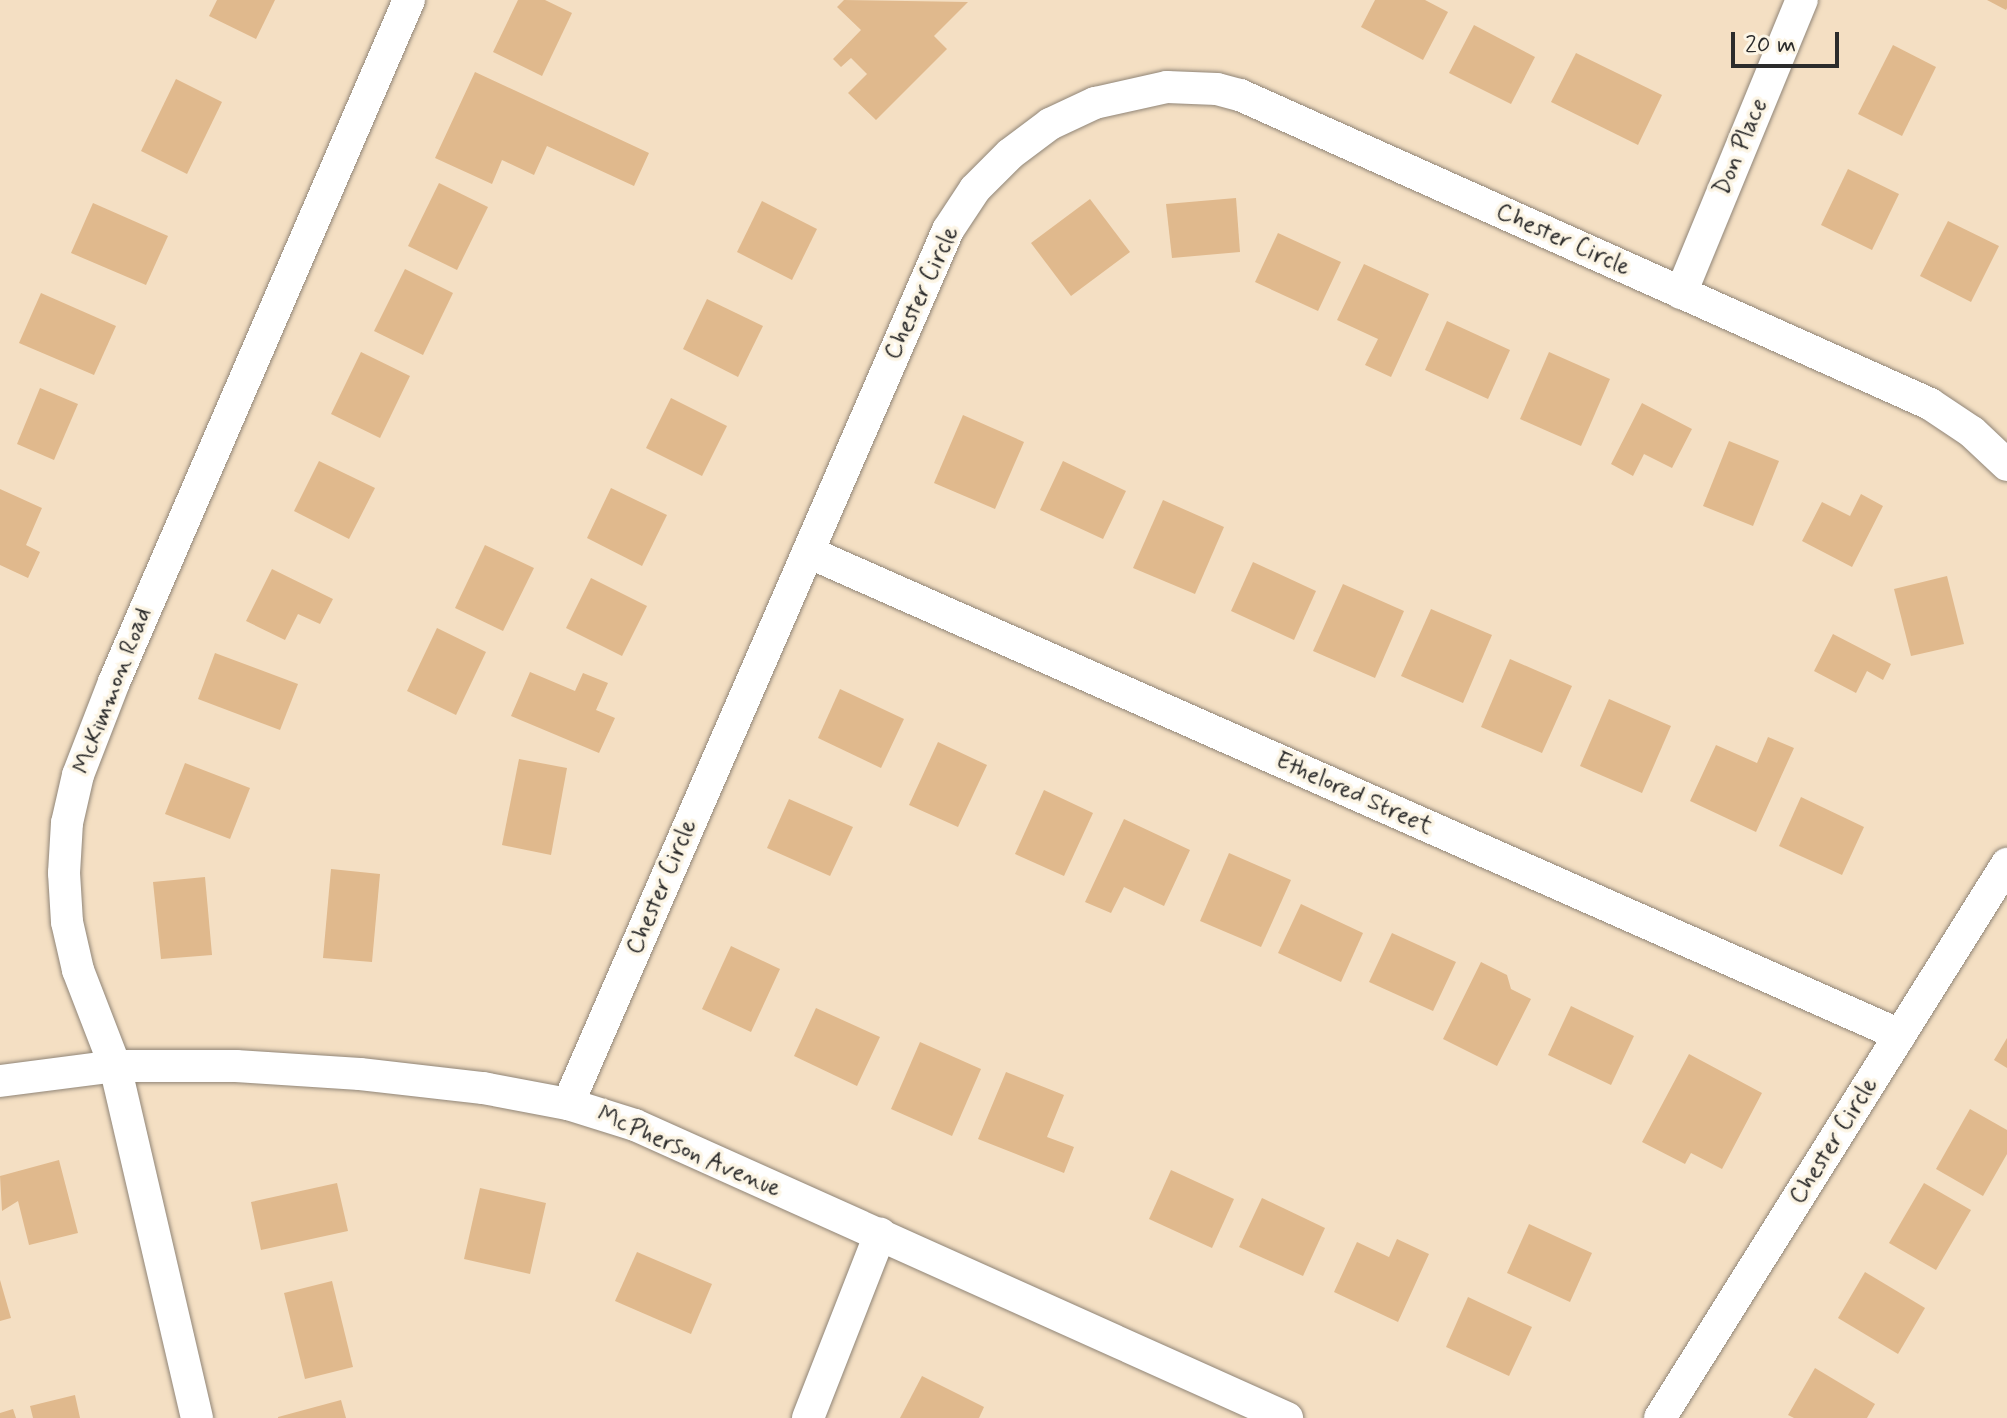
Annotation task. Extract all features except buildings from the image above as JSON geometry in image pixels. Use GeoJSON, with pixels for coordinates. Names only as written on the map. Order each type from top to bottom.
{"type":"FeatureCollection","features":[{"type":"Feature","properties":{"kind":"street","name":"McKimmon Road"},"geometry":{"type":"LineString","coordinates":[[197,1418],[115,1066],[78,970],[67,922],[64,873],[67,823],[78,775],[204,469],[409,0]]}},
{"type":"Feature","properties":{"kind":"street","name":"Don Place"},"geometry":{"type":"LineString","coordinates":[[1681,293],[1802,0]]}},
{"type":"Feature","properties":{"kind":"street","name":"Chester Circle"},"geometry":{"type":"LineString","coordinates":[[568,1104],[948,230],[975,189],[1010,154],[1050,124],[1095,103],[1167,87],[1217,89],[1240,95],[1930,404],[1972,432],[2007,465]]}},
{"type":"Feature","properties":{"kind":"street","name":"Ethelored Street"},"geometry":{"type":"LineString","coordinates":[[808,552],[1900,1035]]}},
{"type":"Feature","properties":{"kind":"street","name":"Chester Circle"},"geometry":{"type":"LineString","coordinates":[[1660,1418],[2007,864]]}},
{"type":"Feature","properties":{"kind":"street","name":"McPherson Avenue"},"geometry":{"type":"LineString","coordinates":[[0,1081],[115,1066],[236,1066],[360,1074],[483,1088],[568,1104],[635,1125],[1287,1418]]}},
{"type":"Feature","properties":{"kind":"street"},"geometry":{"type":"LineString","coordinates":[[808,1418],[880,1234]]}}]}
